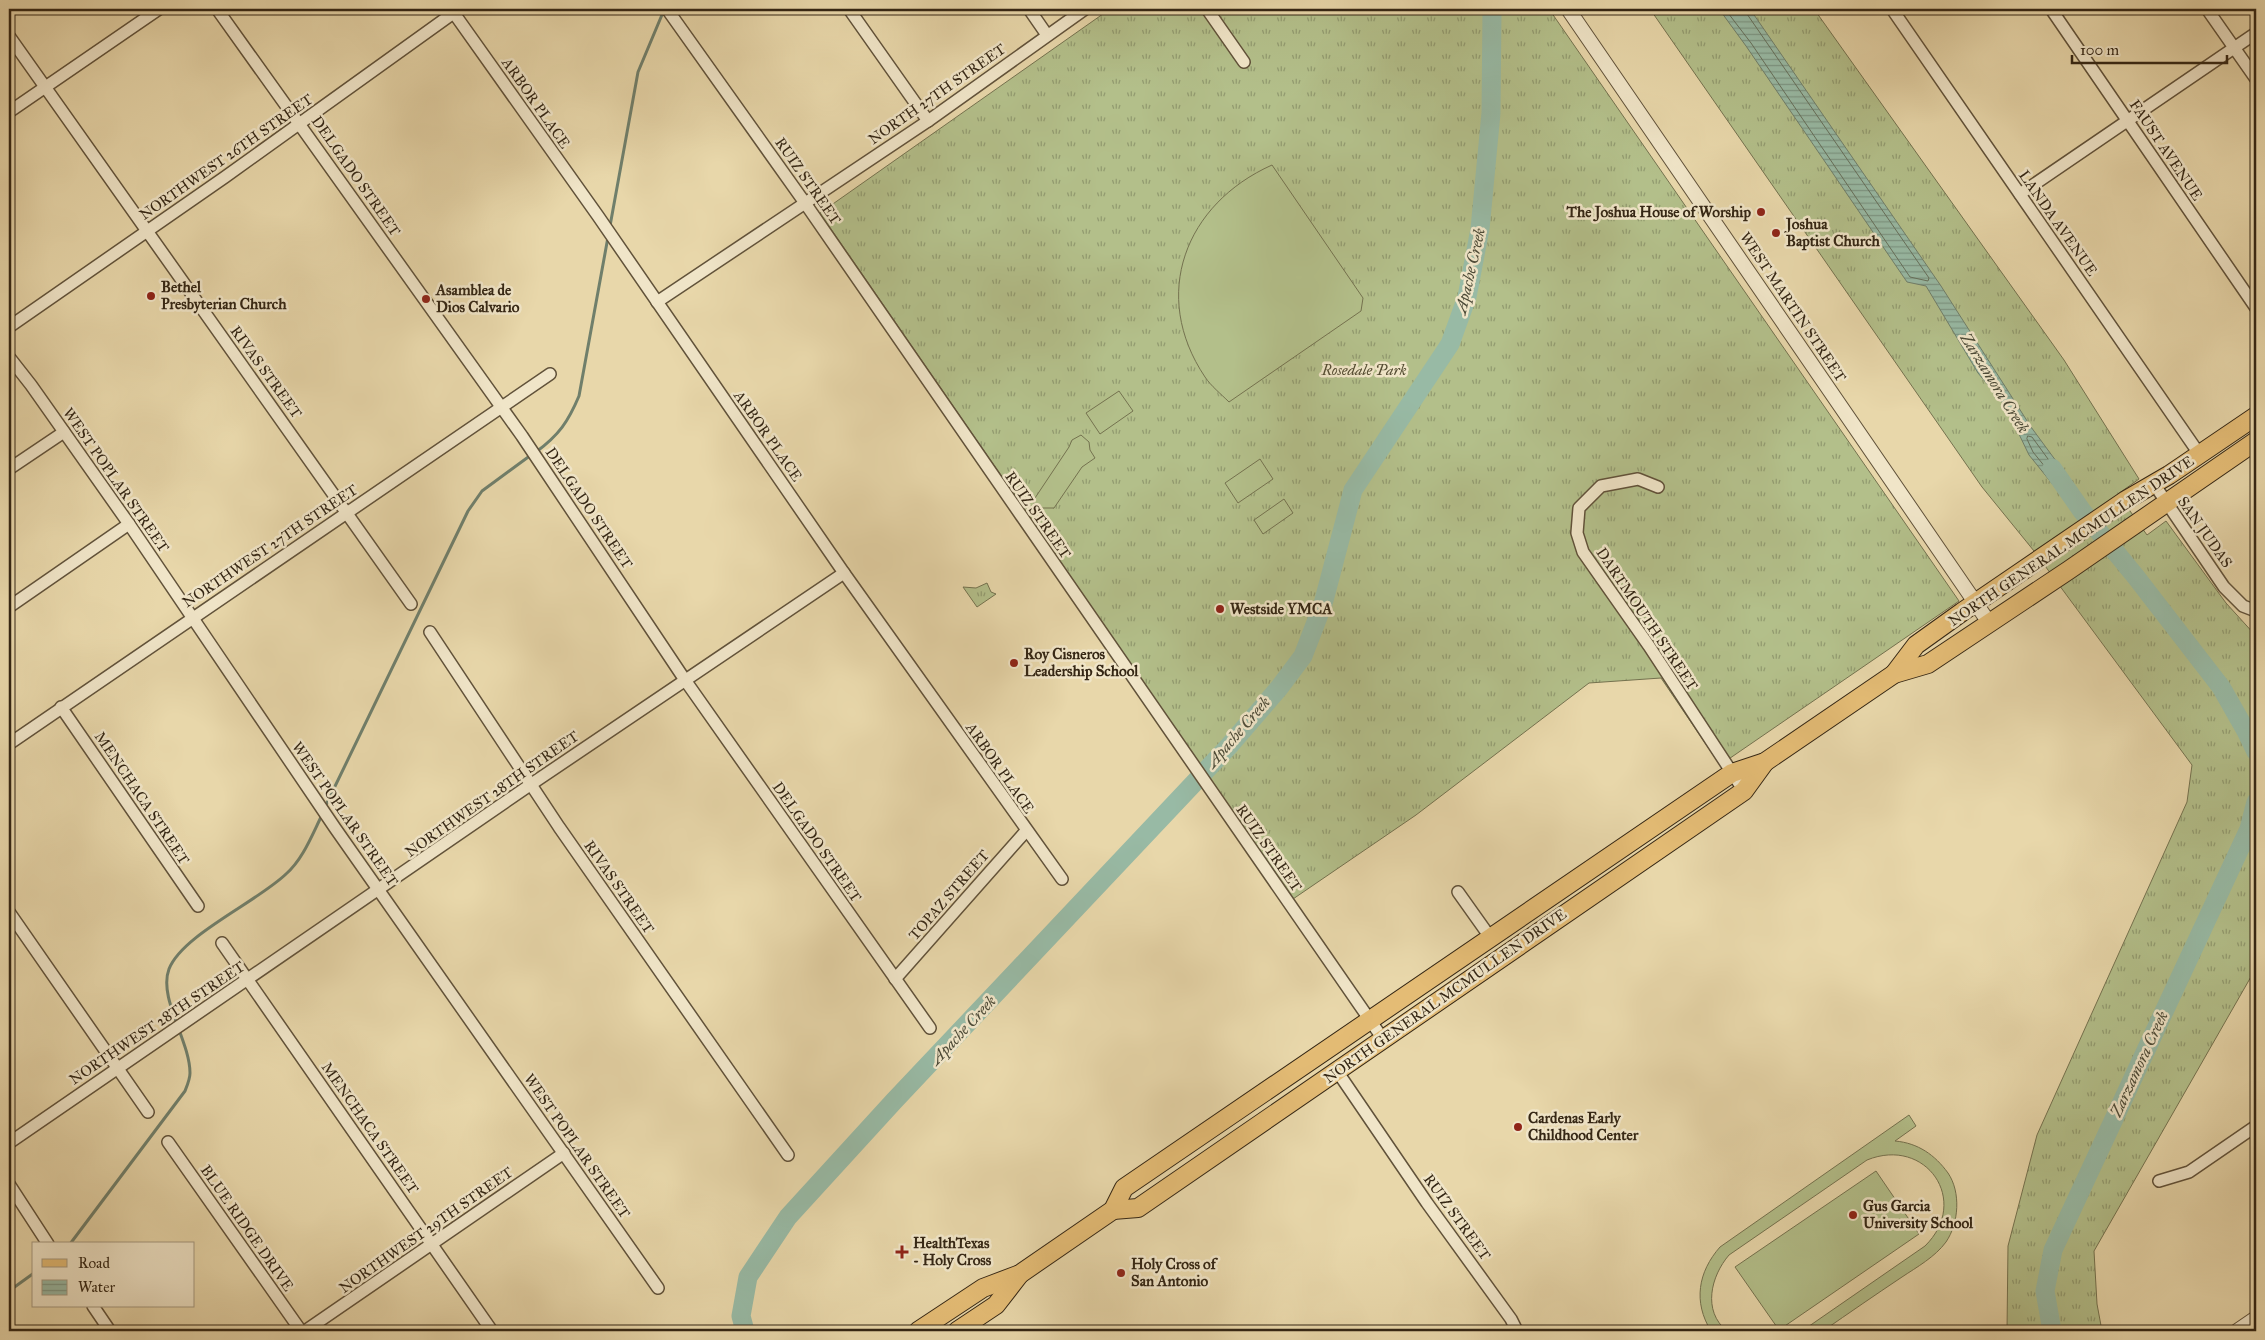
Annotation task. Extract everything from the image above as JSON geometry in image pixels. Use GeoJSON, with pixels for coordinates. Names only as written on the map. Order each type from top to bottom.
{"type":"FeatureCollection","features":[{"type":"Feature","properties":{"kind":"main road","name":"NORTH GENERAL MCMULLEN DRIVE"},"geometry":{"type":"LineString","coordinates":[[1894,674],[1916,645],[1976,602],[2126,500],[2200,455],[2256,416]]}},
{"type":"Feature","properties":{"kind":"main road","name":"NORTH GENERAL MCMULLEN DRIVE"},"geometry":{"type":"LineString","coordinates":[[918,1331],[983,1288],[1020,1274],[1113,1210],[1124,1188],[1637,837],[1732,774],[1765,762],[1894,674],[1928,664],[2167,504],[2256,440]]}},
{"type":"Feature","properties":{"kind":"main road","name":"NORTH GENERAL MCMULLEN DRIVE"},"geometry":{"type":"LineString","coordinates":[[1113,1210],[1138,1208],[1744,791],[1765,762]]}},
{"type":"Feature","properties":{"kind":"main road"},"geometry":{"type":"LineString","coordinates":[[1497,961],[1496,948],[1616,865],[1637,837]]}},
{"type":"Feature","properties":{"kind":"main road","name":"NORTH GENERAL MCMULLEN DRIVE"},"geometry":{"type":"LineString","coordinates":[[958,1331],[996,1305],[1020,1274]]}},
{"type":"Feature","properties":{"kind":"street"},"geometry":{"type":"LineString","coordinates":[[9,112],[159,9]]}},
{"type":"Feature","properties":{"kind":"street","name":"DELGADO STREET"},"geometry":{"type":"LineString","coordinates":[[217,9],[502,407],[685,680],[930,1028]]}},
{"type":"Feature","properties":{"kind":"street","name":"RUIZ STREET"},"geometry":{"type":"LineString","coordinates":[[667,9],[805,203],[1383,1039]]}},
{"type":"Feature","properties":{"kind":"street"},"geometry":{"type":"LineString","coordinates":[[849,9],[928,121]]}},
{"type":"Feature","properties":{"kind":"street"},"geometry":{"type":"LineString","coordinates":[[1029,9],[1048,35]]}},
{"type":"Feature","properties":{"kind":"street","name":"NORTH 27TH STREET"},"geometry":{"type":"LineString","coordinates":[[805,203],[928,121],[1085,9]]}},
{"type":"Feature","properties":{"kind":"street"},"geometry":{"type":"LineString","coordinates":[[1207,9],[1244,62]]}},
{"type":"Feature","properties":{"kind":"street","name":"WEST MARTIN STREET"},"geometry":{"type":"LineString","coordinates":[[1568,9],[1990,624]]}},
{"type":"Feature","properties":{"kind":"street","name":"LANDA AVENUE"},"geometry":{"type":"LineString","coordinates":[[1892,9],[2200,455]]}},
{"type":"Feature","properties":{"kind":"street","name":"FAUST AVENUE"},"geometry":{"type":"LineString","coordinates":[[2051,9],[2256,308]]}},
{"type":"Feature","properties":{"kind":"street"},"geometry":{"type":"LineString","coordinates":[[2207,9],[2256,79]]}},
{"type":"Feature","properties":{"kind":"street","name":"NORTHWEST 26TH STREET"},"geometry":{"type":"LineString","coordinates":[[9,327],[301,124],[455,10]]}},
{"type":"Feature","properties":{"kind":"street","name":"ARBOR PLACE"},"geometry":{"type":"LineString","coordinates":[[455,10],[844,573],[1026,832],[1062,879]]}},
{"type":"Feature","properties":{"kind":"street"},"geometry":{"type":"LineString","coordinates":[[2020,194],[2256,33]]}},
{"type":"Feature","properties":{"kind":"street","name":"RIVAS STREET"},"geometry":{"type":"LineString","coordinates":[[9,36],[411,604]]}},
{"type":"Feature","properties":{"kind":"street"},"geometry":{"type":"LineString","coordinates":[[657,302],[805,203]]}},
{"type":"Feature","properties":{"kind":"street","name":"WEST POPLAR STREET"},"geometry":{"type":"LineString","coordinates":[[9,358],[129,524],[335,828],[658,1288]]}},
{"type":"Feature","properties":{"kind":"street","name":"NORTHWEST 27TH STREET"},"geometry":{"type":"LineString","coordinates":[[9,744],[550,374]]}},
{"type":"Feature","properties":{"kind":"street"},"geometry":{"type":"LineString","coordinates":[[9,469],[64,432]]}},
{"type":"Feature","properties":{"kind":"street","name":"DARTMOUTH STREET"},"geometry":{"type":"LineString","coordinates":[[1658,487],[1638,479],[1601,486],[1579,508],[1577,533],[1582,552],[1649,646],[1744,791]]}},
{"type":"Feature","properties":{"kind":"street","name":"SAN JUDAS"},"geometry":{"type":"LineString","coordinates":[[2154,484],[2224,587],[2244,606],[2256,612]]}},
{"type":"Feature","properties":{"kind":"street"},"geometry":{"type":"LineString","coordinates":[[9,607],[129,524]]}},
{"type":"Feature","properties":{"kind":"street","name":"NORTHWEST 28TH STREET"},"geometry":{"type":"LineString","coordinates":[[9,1143],[530,785],[844,573]]}},
{"type":"Feature","properties":{"kind":"street","name":"RIVAS STREET"},"geometry":{"type":"LineString","coordinates":[[430,632],[530,785],[788,1155]]}},
{"type":"Feature","properties":{"kind":"street","name":"MENCHACA STREET"},"geometry":{"type":"LineString","coordinates":[[61,708],[198,906]]}},
{"type":"Feature","properties":{"kind":"street","name":"TOPAZ STREET"},"geometry":{"type":"LineString","coordinates":[[895,979],[1026,832]]}},
{"type":"Feature","properties":{"kind":"street"},"geometry":{"type":"LineString","coordinates":[[1458,892],[1490,937]]}},
{"type":"Feature","properties":{"kind":"street"},"geometry":{"type":"LineString","coordinates":[[9,912],[148,1112]]}},
{"type":"Feature","properties":{"kind":"street","name":"MENCHACA STREET"},"geometry":{"type":"LineString","coordinates":[[222,943],[492,1331]]}},
{"type":"Feature","properties":{"kind":"street","name":"RUIZ STREET"},"geometry":{"type":"LineString","coordinates":[[1337,1070],[1427,1203],[1512,1319],[1517,1331]]}},
{"type":"Feature","properties":{"kind":"street"},"geometry":{"type":"LineString","coordinates":[[2159,1181],[2189,1172],[2256,1126]]}},
{"type":"Feature","properties":{"kind":"street","name":"BLUE RIDGE DRIVE"},"geometry":{"type":"LineString","coordinates":[[168,1142],[301,1331]]}},
{"type":"Feature","properties":{"kind":"street","name":"NORTHWEST 29TH STREET"},"geometry":{"type":"LineString","coordinates":[[305,1331],[564,1153]]}},
{"type":"Feature","properties":{"kind":"street"},"geometry":{"type":"LineString","coordinates":[[9,1184],[47,1242]]}},
{"type":"Feature","properties":{"kind":"street"},"geometry":{"type":"LineString","coordinates":[[94,1308],[110,1331]]}},
{"type":"Feature","properties":{"kind":"street"},"geometry":{"type":"LineString","coordinates":[[2237,1331],[2256,1318]]}},
{"type":"Feature","properties":{"kind":"green space","name":"Rosedale Park"},"geometry":{"type":"Polygon","coordinates":[[[1110,9],[1549,9],[1959,601],[1720,765],[1661,678],[1589,683],[1416,815],[1293,899],[820,213],[1110,9]]]}},
{"type":"Feature","properties":{"kind":"green space"},"geometry":{"type":"Polygon","coordinates":[[[1650,9],[1814,9],[2064,360],[2139,479],[2118,494],[2147,535],[2166,521],[2226,603],[2256,636],[2256,968],[2094,1251],[2097,1304],[2102,1331],[2007,1331],[2008,1246],[2037,1135],[2187,802],[2192,765],[2034,551],[1982,487],[1650,9]]]}},
{"type":"Feature","properties":{"kind":"green space"},"geometry":{"type":"Polygon","coordinates":[[[1272,165],[1363,298],[1361,311],[1229,402],[1205,377],[1189,346],[1180,315],[1179,284],[1185,255],[1198,228],[1217,203],[1242,182],[1272,165]]]}},
{"type":"Feature","properties":{"kind":"green space"},"geometry":{"type":"Polygon","coordinates":[[[1119,391],[1133,411],[1100,434],[1086,413],[1119,391]]]}},
{"type":"Feature","properties":{"kind":"green space"},"geometry":{"type":"Polygon","coordinates":[[[1081,435],[1089,442],[1090,450],[1095,458],[1082,467],[1054,508],[1036,508],[1033,501],[1072,440],[1081,435]]]}},
{"type":"Feature","properties":{"kind":"green space"},"geometry":{"type":"Polygon","coordinates":[[[1260,459],[1273,479],[1238,503],[1225,483],[1260,459]]]}},
{"type":"Feature","properties":{"kind":"green space"},"geometry":{"type":"Polygon","coordinates":[[[1284,499],[1293,513],[1263,534],[1254,520],[1284,499]]]}},
{"type":"Feature","properties":{"kind":"green space"},"geometry":{"type":"Polygon","coordinates":[[[987,583],[991,592],[996,594],[977,607],[963,587],[976,588],[987,583]]]}},
{"type":"Feature","properties":{"kind":"green space"},"geometry":{"type":"Polygon","coordinates":[[[1909,1115],[1916,1126],[1895,1141],[1911,1144],[1932,1155],[1948,1173],[1955,1189],[1957,1208],[1954,1226],[1942,1247],[1925,1261],[1823,1331],[1802,1331],[1925,1246],[1938,1228],[1944,1210],[1942,1193],[1935,1177],[1923,1165],[1907,1157],[1888,1155],[1867,1160],[1729,1255],[1718,1273],[1712,1293],[1714,1314],[1727,1331],[1711,1331],[1702,1309],[1700,1288],[1707,1267],[1720,1247],[1909,1115]]]}},
{"type":"Feature","properties":{"kind":"green space"},"geometry":{"type":"Polygon","coordinates":[[[1876,1171],[1919,1234],[1779,1330],[1735,1267],[1876,1171]]]}},
{"type":"Feature","properties":{"kind":"water"},"geometry":{"type":"Polygon","coordinates":[[[1719,9],[1750,9],[1941,286],[2031,427],[2073,484],[2068,489],[2058,491],[2029,455],[2006,407],[1978,373],[1926,286],[1907,282],[1719,9]]]}},
{"type":"Feature","properties":{"kind":"waterway","name":"Apache Creek"},"geometry":{"type":"LineString","coordinates":[[745,1331],[741,1316],[748,1277],[788,1217],[894,1101],[1229,746],[1279,688],[1303,656],[1323,604],[1353,490],[1450,344],[1467,297],[1480,229],[1491,113],[1492,9]]}},
{"type":"Feature","properties":{"kind":"waterway"},"geometry":{"type":"LineString","coordinates":[[610,226],[638,72],[664,10]]}},
{"type":"Feature","properties":{"kind":"waterway"},"geometry":{"type":"LineString","coordinates":[[536,452],[551,440],[562,427],[579,396],[608,237]]}},
{"type":"Feature","properties":{"kind":"waterway"},"geometry":{"type":"LineString","coordinates":[[325,807],[468,511],[482,491],[531,455]]}},
{"type":"Feature","properties":{"kind":"waterway","name":"Zarzamora Creek"},"geometry":{"type":"LineString","coordinates":[[2052,468],[2082,511],[2221,687],[2256,752]]}},
{"type":"Feature","properties":{"kind":"waterway","name":"Zarzamora Creek"},"geometry":{"type":"LineString","coordinates":[[2052,1331],[2045,1291],[2053,1250],[2249,829],[2256,802]]}},
{"type":"Feature","properties":{"kind":"waterway"},"geometry":{"type":"LineString","coordinates":[[72,1242],[185,1091],[190,1078],[189,1061],[168,993],[167,980],[169,969],[177,956],[204,931],[273,885],[292,868],[307,846],[322,815]]}},
{"type":"Feature","properties":{"kind":"waterway"},"geometry":{"type":"LineString","coordinates":[[9,1291],[32,1274]]}},
{"type":"Feature","properties":{"kind":"place","name":"The Joshua House of Worship"},"geometry":{"type":"Point","coordinates":[1761,212]}},
{"type":"Feature","properties":{"kind":"place","name":"Joshua Baptist Church"},"geometry":{"type":"Point","coordinates":[1776,233]}},
{"type":"Feature","properties":{"kind":"place","name":"Bethel Presbyterian Church"},"geometry":{"type":"Point","coordinates":[151,296]}},
{"type":"Feature","properties":{"kind":"place","name":"Asamblea de Dios Calvario"},"geometry":{"type":"Point","coordinates":[426,299]}},
{"type":"Feature","properties":{"kind":"place","name":"Westside YMCA"},"geometry":{"type":"Point","coordinates":[1220,609]}},
{"type":"Feature","properties":{"kind":"place","name":"Roy Cisneros Leadership School"},"geometry":{"type":"Point","coordinates":[1014,663]}},
{"type":"Feature","properties":{"kind":"place","name":"Cardenas Early Childhood Center"},"geometry":{"type":"Point","coordinates":[1518,1127]}},
{"type":"Feature","properties":{"kind":"place","name":"Gus Garcia University School"},"geometry":{"type":"Point","coordinates":[1853,1215]}},
{"type":"Feature","properties":{"kind":"place","name":"HealthTexas - Holy Cross"},"geometry":{"type":"Point","coordinates":[902,1252]}},
{"type":"Feature","properties":{"kind":"place","name":"Holy Cross of San Antonio"},"geometry":{"type":"Point","coordinates":[1121,1273]}}]}
